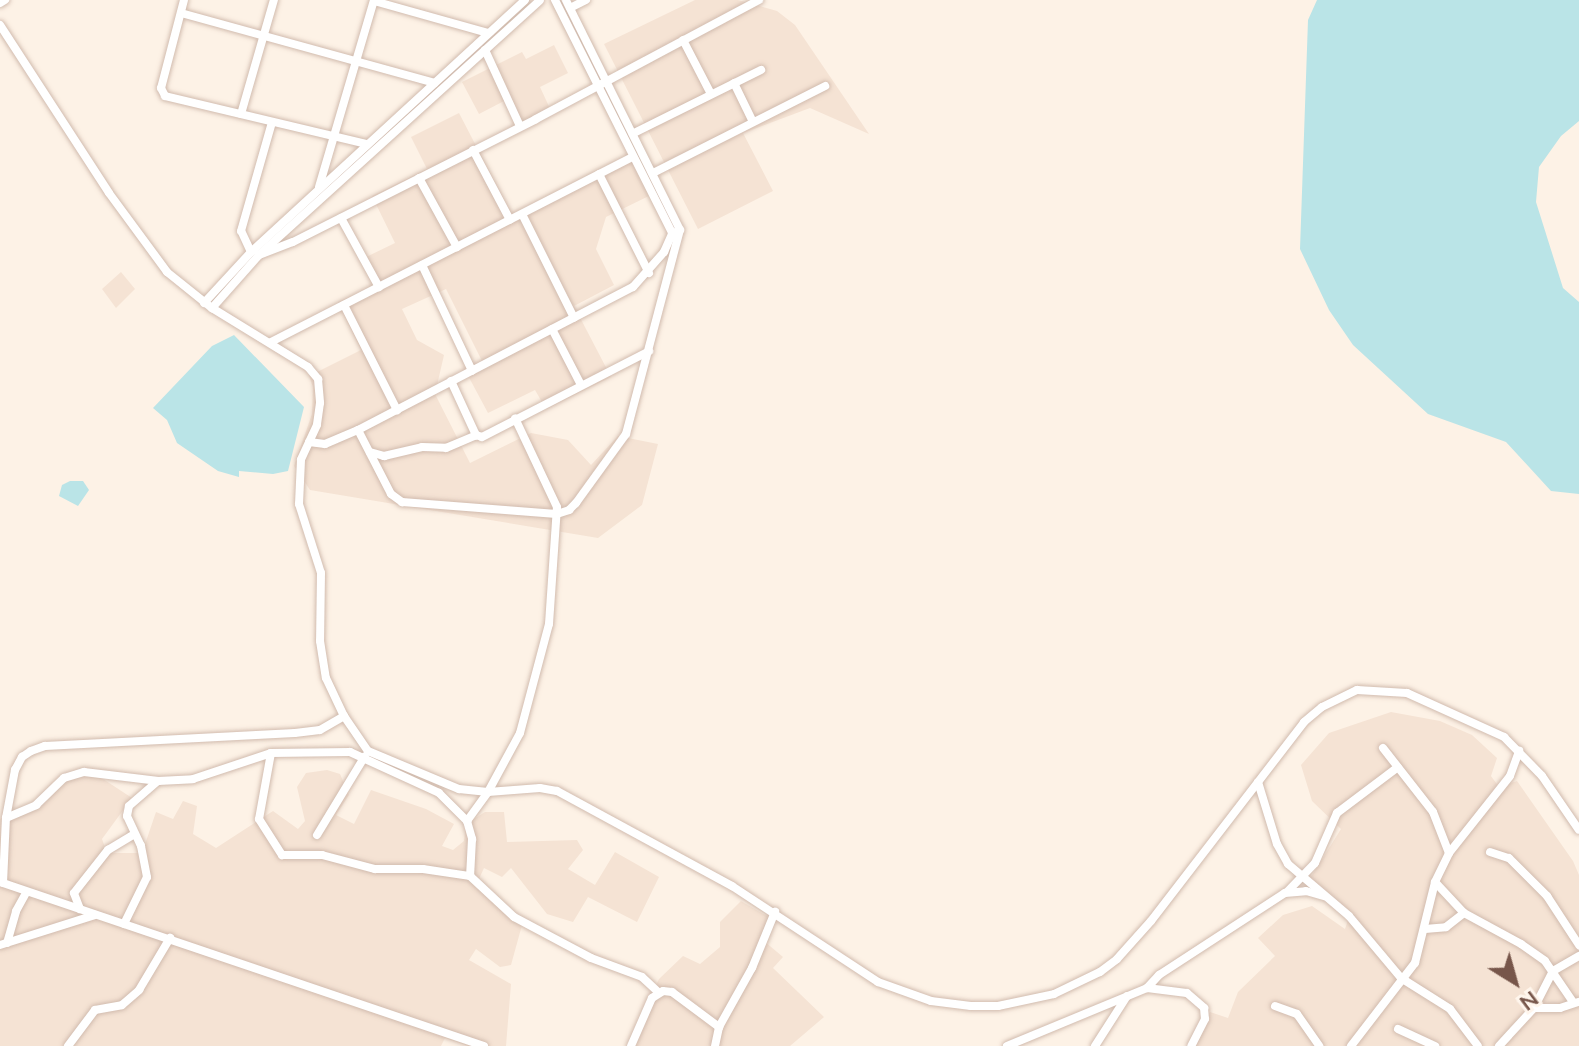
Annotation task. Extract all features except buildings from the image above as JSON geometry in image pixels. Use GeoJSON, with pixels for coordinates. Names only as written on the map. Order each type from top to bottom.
{"type":"FeatureCollection","features":[{"type":"Feature","properties":{"kind":"street"},"geometry":{"type":"LineString","coordinates":[[0,3],[5,0]]}},
{"type":"Feature","properties":{"kind":"street"},"geometry":{"type":"LineString","coordinates":[[184,0],[162,92],[335,139],[366,144]]}},
{"type":"Feature","properties":{"kind":"street"},"geometry":{"type":"LineString","coordinates":[[241,114],[274,0]]}},
{"type":"Feature","properties":{"kind":"street"},"geometry":{"type":"LineString","coordinates":[[318,190],[374,0],[488,33]]}},
{"type":"Feature","properties":{"kind":"street"},"geometry":{"type":"LineString","coordinates":[[208,305],[318,190],[525,0]]}},
{"type":"Feature","properties":{"kind":"street"},"geometry":{"type":"LineString","coordinates":[[255,253],[540,0]]}},
{"type":"Feature","properties":{"kind":"street"},"geometry":{"type":"LineString","coordinates":[[555,0],[632,157],[676,235]]}},
{"type":"Feature","properties":{"kind":"street"},"geometry":{"type":"LineString","coordinates":[[358,430],[391,494],[402,502],[557,514],[569,510],[576,503],[626,434],[676,235],[653,173],[568,4],[586,0]]}},
{"type":"Feature","properties":{"kind":"street"},"geometry":{"type":"LineString","coordinates":[[255,253],[341,218],[759,0]]}},
{"type":"Feature","properties":{"kind":"street"},"geometry":{"type":"LineString","coordinates":[[181,13],[435,83]]}},
{"type":"Feature","properties":{"kind":"street"},"geometry":{"type":"LineString","coordinates":[[0,25],[126,216],[167,272],[208,305],[308,367],[318,379],[320,403],[301,460],[297,492],[302,519],[321,573],[320,641],[326,678],[366,755],[439,793],[467,821],[472,839],[470,876]]}},
{"type":"Feature","properties":{"kind":"street"},"geometry":{"type":"LineString","coordinates":[[683,40],[711,94]]}},
{"type":"Feature","properties":{"kind":"street"},"geometry":{"type":"LineString","coordinates":[[485,50],[520,126]]}},
{"type":"Feature","properties":{"kind":"street"},"geometry":{"type":"LineString","coordinates":[[634,133],[761,70]]}},
{"type":"Feature","properties":{"kind":"street"},"geometry":{"type":"LineString","coordinates":[[734,83],[753,122]]}},
{"type":"Feature","properties":{"kind":"street"},"geometry":{"type":"LineString","coordinates":[[653,173],[825,86]]}},
{"type":"Feature","properties":{"kind":"street"},"geometry":{"type":"LineString","coordinates":[[255,253],[241,231],[272,122]]}},
{"type":"Feature","properties":{"kind":"street"},"geometry":{"type":"LineString","coordinates":[[473,150],[510,220]]}},
{"type":"Feature","properties":{"kind":"street"},"geometry":{"type":"LineString","coordinates":[[271,342],[632,157]]}},
{"type":"Feature","properties":{"kind":"street"},"geometry":{"type":"LineString","coordinates":[[599,174],[649,273]]}},
{"type":"Feature","properties":{"kind":"street"},"geometry":{"type":"LineString","coordinates":[[419,178],[457,247]]}},
{"type":"Feature","properties":{"kind":"street"},"geometry":{"type":"LineString","coordinates":[[522,214],[574,318]]}},
{"type":"Feature","properties":{"kind":"street"},"geometry":{"type":"LineString","coordinates":[[341,218],[379,287]]}},
{"type":"Feature","properties":{"kind":"street"},"geometry":{"type":"LineString","coordinates":[[309,442],[325,444],[358,430],[633,287],[649,273],[676,235]]}},
{"type":"Feature","properties":{"kind":"street"},"geometry":{"type":"LineString","coordinates":[[422,265],[472,371]]}},
{"type":"Feature","properties":{"kind":"street"},"geometry":{"type":"LineString","coordinates":[[344,305],[397,410]]}},
{"type":"Feature","properties":{"kind":"street"},"geometry":{"type":"LineString","coordinates":[[552,329],[581,385]]}},
{"type":"Feature","properties":{"kind":"street"},"geometry":{"type":"LineString","coordinates":[[369,452],[384,456],[422,447],[446,448],[476,435],[482,437],[649,351]]}},
{"type":"Feature","properties":{"kind":"street"},"geometry":{"type":"LineString","coordinates":[[451,381],[476,435]]}},
{"type":"Feature","properties":{"kind":"street"},"geometry":{"type":"LineString","coordinates":[[467,821],[488,792],[520,733],[549,624],[557,507],[515,418]]}},
{"type":"Feature","properties":{"kind":"street"},"geometry":{"type":"LineString","coordinates":[[6,818],[36,805],[74,774],[84,772],[158,781],[207,777],[271,753],[350,752],[459,789],[488,792],[540,788],[557,791],[775,912],[878,982],[896,991],[971,1006],[1028,1001],[1078,984],[1117,959],[1151,921],[1313,714],[1348,694],[1371,689],[1407,693],[1487,727],[1519,751],[1542,776],[1579,830]]}},
{"type":"Feature","properties":{"kind":"street"},"geometry":{"type":"LineString","coordinates":[[344,716],[320,730],[45,746],[22,757],[15,770],[6,818],[2,883],[484,1046]]}},
{"type":"Feature","properties":{"kind":"street"},"geometry":{"type":"LineString","coordinates":[[1383,748],[1433,812],[1449,853]]}},
{"type":"Feature","properties":{"kind":"street"},"geometry":{"type":"LineString","coordinates":[[1351,1046],[1415,963],[1435,882],[1449,853],[1510,776],[1519,751]]}},
{"type":"Feature","properties":{"kind":"street"},"geometry":{"type":"LineString","coordinates":[[271,753],[259,819],[282,855],[322,855],[375,869],[423,869],[470,876],[514,917],[591,958],[642,977],[659,993]]}},
{"type":"Feature","properties":{"kind":"street"},"geometry":{"type":"LineString","coordinates":[[317,835],[366,755]]}},
{"type":"Feature","properties":{"kind":"street"},"geometry":{"type":"LineString","coordinates":[[1007,1046],[1147,988],[1159,975],[1285,893],[1315,863],[1337,813],[1398,767]]}},
{"type":"Feature","properties":{"kind":"street"},"geometry":{"type":"LineString","coordinates":[[124,924],[147,877],[141,846],[127,816],[129,806],[158,781]]}},
{"type":"Feature","properties":{"kind":"street"},"geometry":{"type":"LineString","coordinates":[[1258,782],[1277,844],[1288,864],[1370,937],[1401,978],[1450,1009],[1478,1046]]}},
{"type":"Feature","properties":{"kind":"street"},"geometry":{"type":"LineString","coordinates":[[80,909],[74,893],[108,850],[135,834]]}},
{"type":"Feature","properties":{"kind":"street"},"geometry":{"type":"LineString","coordinates":[[1490,852],[1509,858],[1547,896],[1579,945]]}},
{"type":"Feature","properties":{"kind":"street"},"geometry":{"type":"LineString","coordinates":[[1435,882],[1464,913],[1521,944],[1553,971],[1576,1002],[1560,1008],[1534,1008]]}},
{"type":"Feature","properties":{"kind":"street"},"geometry":{"type":"LineString","coordinates":[[1285,893],[1306,891],[1324,896]]}},
{"type":"Feature","properties":{"kind":"street"},"geometry":{"type":"LineString","coordinates":[[4,944],[26,893]]}},
{"type":"Feature","properties":{"kind":"street"},"geometry":{"type":"LineString","coordinates":[[715,1046],[719,1027],[752,968],[775,912]]}},
{"type":"Feature","properties":{"kind":"street"},"geometry":{"type":"LineString","coordinates":[[1425,929],[1446,927],[1464,913]]}},
{"type":"Feature","properties":{"kind":"street"},"geometry":{"type":"LineString","coordinates":[[4,944],[95,915]]}},
{"type":"Feature","properties":{"kind":"street"},"geometry":{"type":"LineString","coordinates":[[68,1046],[95,1010],[122,1005],[139,990],[151,975],[170,938]]}},
{"type":"Feature","properties":{"kind":"street"},"geometry":{"type":"LineString","coordinates":[[1499,1046],[1534,1008],[1553,971],[1579,956]]}},
{"type":"Feature","properties":{"kind":"street"},"geometry":{"type":"LineString","coordinates":[[1147,988],[1187,993],[1204,1008],[1205,1019],[1191,1046]]}},
{"type":"Feature","properties":{"kind":"street"},"geometry":{"type":"LineString","coordinates":[[631,1046],[647,1006],[659,993],[672,992],[719,1027]]}},
{"type":"Feature","properties":{"kind":"street"},"geometry":{"type":"LineString","coordinates":[[1095,1046],[1127,996]]}},
{"type":"Feature","properties":{"kind":"street"},"geometry":{"type":"LineString","coordinates":[[1275,1006],[1297,1014],[1319,1046]]}},
{"type":"Feature","properties":{"kind":"street"},"geometry":{"type":"LineString","coordinates":[[1398,1029],[1435,1046]]}},
{"type":"Feature","properties":{"kind":"shaded area"},"geometry":{"type":"Polygon","coordinates":[[[695,0],[738,0],[777,11],[795,25],[869,134],[810,108],[743,133],[773,191],[698,229],[604,44],[695,0]]]}},
{"type":"Feature","properties":{"kind":"shaded area"},"geometry":{"type":"Polygon","coordinates":[[[554,45],[568,73],[540,87],[552,113],[521,129],[506,100],[479,114],[462,82],[522,52],[526,59],[554,45]]]}},
{"type":"Feature","properties":{"kind":"shaded area"},"geometry":{"type":"Polygon","coordinates":[[[459,113],[512,215],[636,152],[657,192],[606,217],[596,249],[614,285],[574,306],[611,377],[546,409],[535,390],[488,413],[465,370],[482,361],[446,289],[402,309],[417,340],[444,355],[435,394],[470,463],[531,433],[568,440],[591,465],[618,436],[658,444],[642,505],[598,538],[310,490],[294,466],[312,414],[313,387],[309,376],[361,350],[338,302],[373,286],[360,260],[395,243],[372,196],[427,169],[411,137],[459,113]]]}},
{"type":"Feature","properties":{"kind":"shaded area"},"geometry":{"type":"Polygon","coordinates":[[[121,272],[135,289],[116,308],[102,289],[121,272]]]}},
{"type":"Feature","properties":{"kind":"shaded area"},"geometry":{"type":"Polygon","coordinates":[[[1391,712],[1440,721],[1472,735],[1497,758],[1491,776],[1499,787],[1517,781],[1573,861],[1579,875],[1579,1046],[1191,1046],[1210,1012],[1228,1018],[1238,992],[1275,956],[1258,938],[1283,915],[1312,906],[1345,929],[1348,920],[1306,885],[1341,829],[1312,801],[1301,765],[1329,733],[1391,712]]]}},
{"type":"Feature","properties":{"kind":"shaded area"},"geometry":{"type":"Polygon","coordinates":[[[88,769],[132,798],[102,839],[107,853],[142,853],[156,812],[173,819],[183,801],[197,806],[193,834],[216,848],[273,811],[298,829],[305,821],[297,787],[306,773],[327,770],[340,774],[349,795],[336,815],[354,824],[371,790],[426,809],[454,824],[442,846],[453,850],[464,841],[466,824],[485,812],[504,812],[507,842],[577,840],[583,850],[568,869],[595,885],[615,852],[659,877],[637,922],[588,897],[573,922],[547,914],[511,868],[502,877],[484,868],[478,881],[499,897],[522,925],[511,965],[500,967],[476,949],[469,960],[511,984],[506,1046],[468,1046],[445,1038],[441,1046],[0,1046],[0,819],[32,804],[60,776],[88,769]]]}},
{"type":"Feature","properties":{"kind":"shaded area"},"geometry":{"type":"Polygon","coordinates":[[[741,901],[770,918],[764,941],[783,957],[773,968],[824,1017],[790,1046],[627,1046],[659,979],[683,956],[700,964],[720,947],[720,922],[741,901]]]}},
{"type":"Feature","properties":{"kind":"water"},"geometry":{"type":"Polygon","coordinates":[[[1317,0],[1579,0],[1579,121],[1561,136],[1539,167],[1536,202],[1563,288],[1579,302],[1579,494],[1551,491],[1506,442],[1428,414],[1353,345],[1329,310],[1300,249],[1308,20],[1317,0]]]}},
{"type":"Feature","properties":{"kind":"water"},"geometry":{"type":"Polygon","coordinates":[[[234,335],[304,407],[288,471],[273,474],[239,471],[239,477],[218,471],[177,443],[167,420],[153,408],[212,346],[234,335]]]}},
{"type":"Feature","properties":{"kind":"water"},"geometry":{"type":"Polygon","coordinates":[[[70,481],[83,481],[89,490],[78,506],[59,496],[62,485],[70,481]]]}}]}
